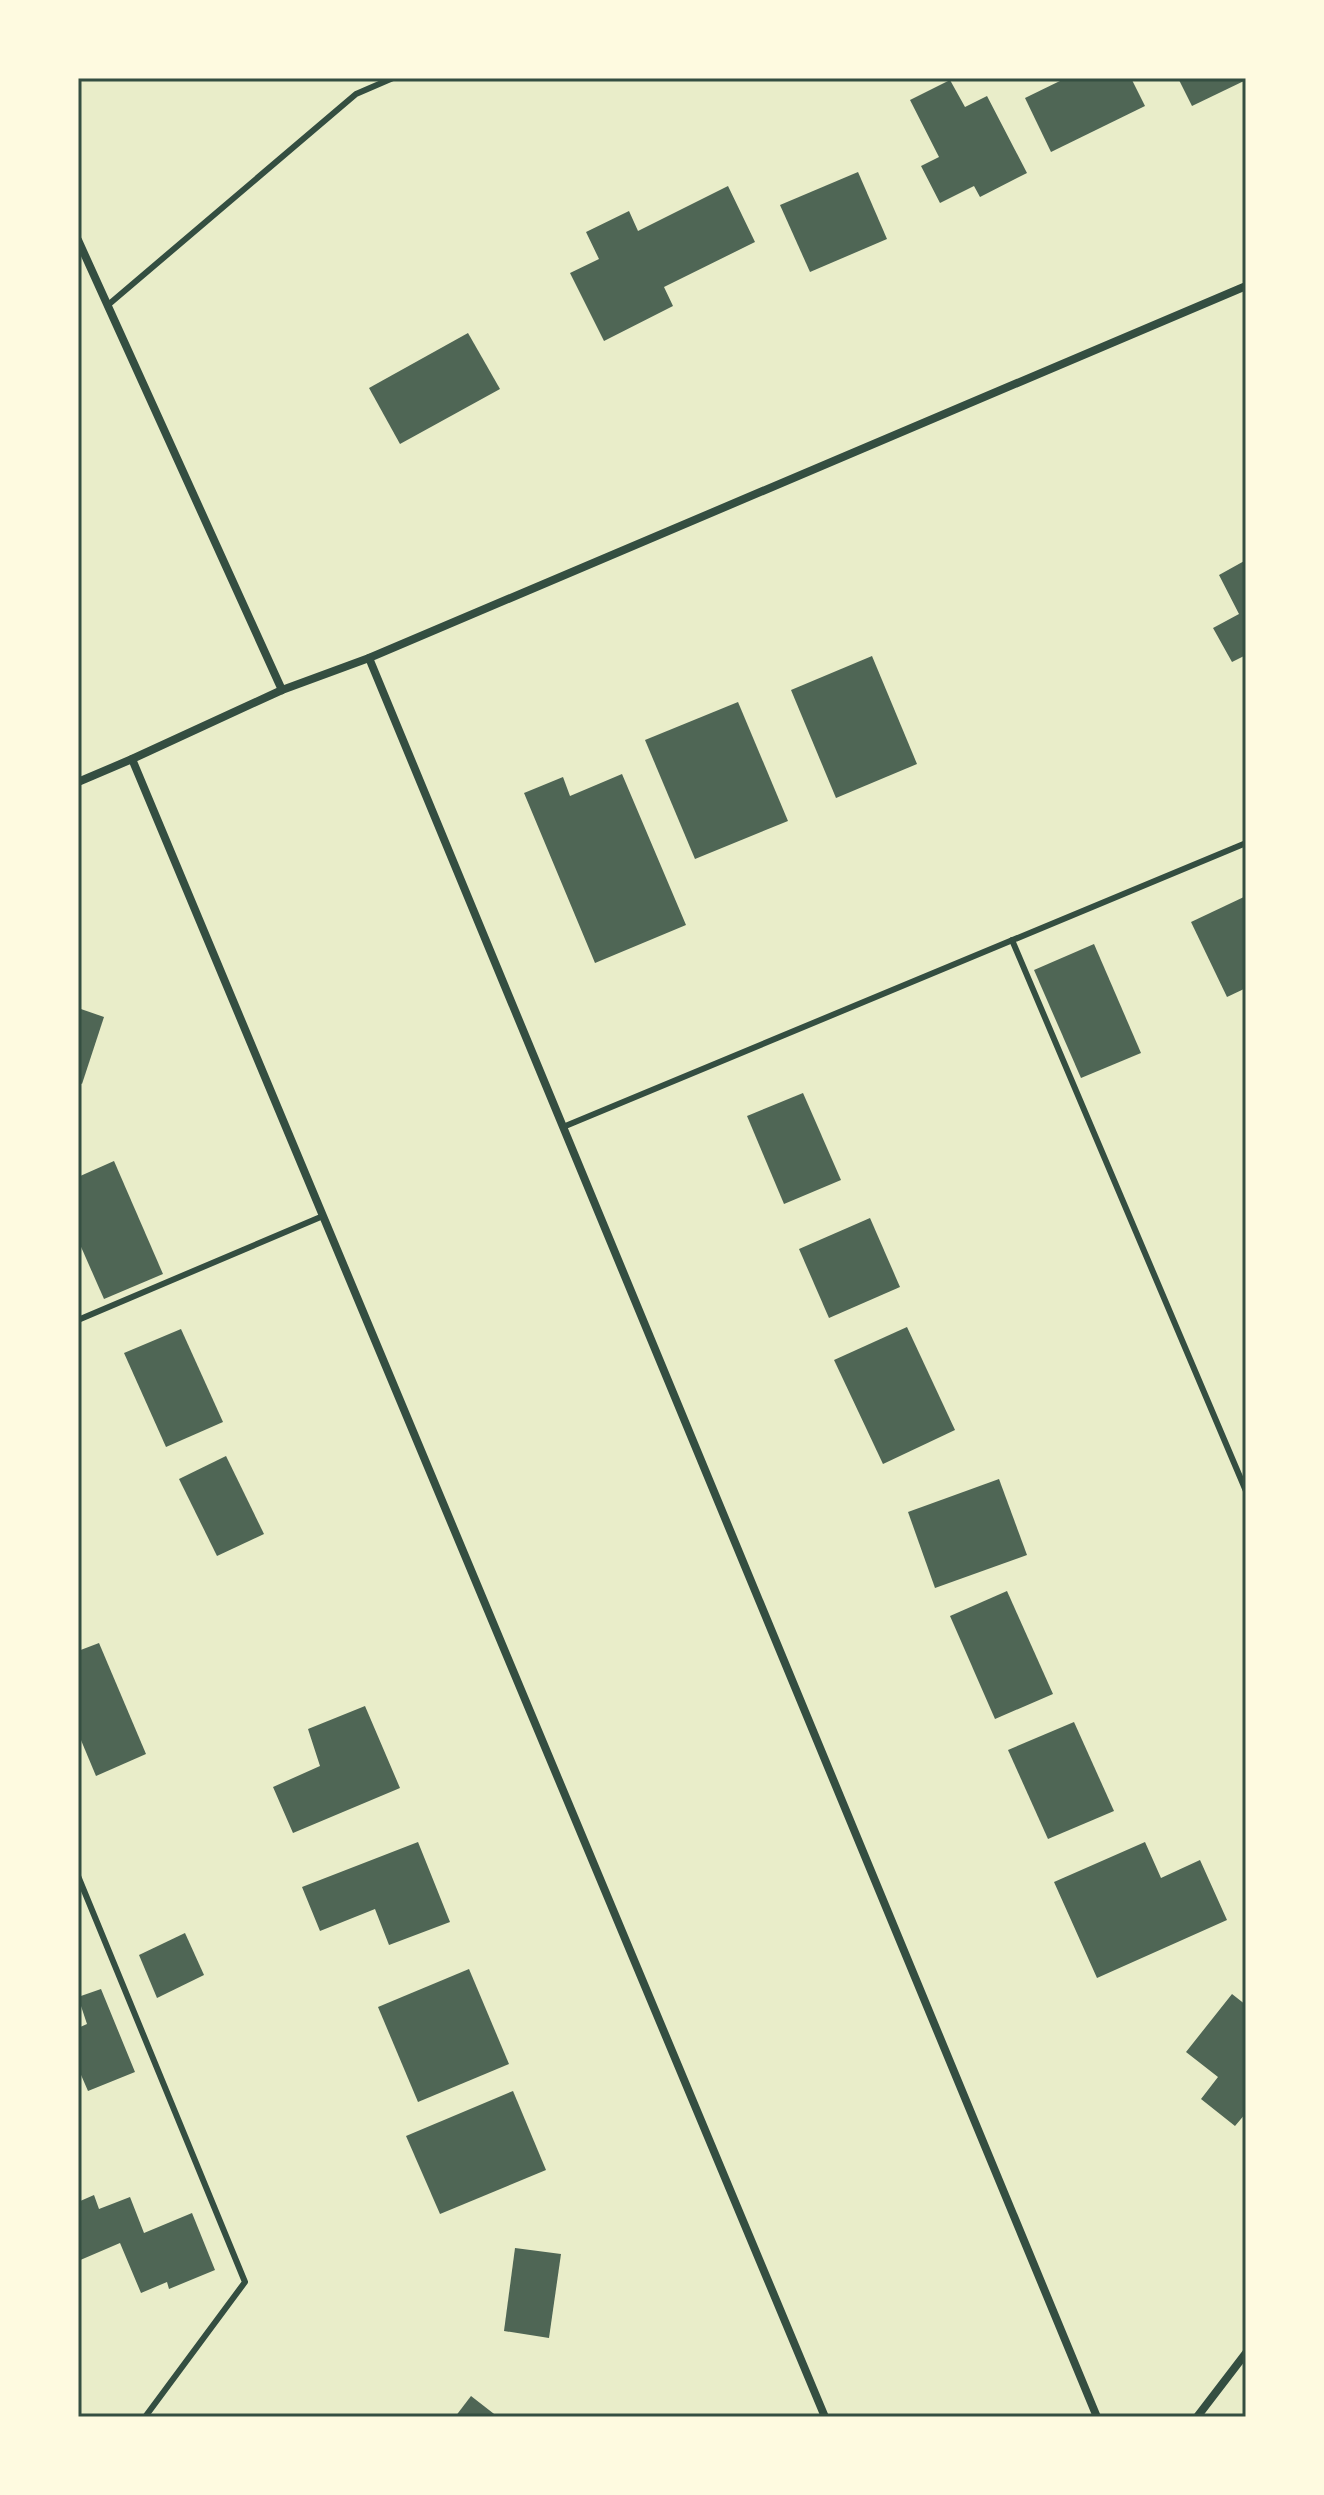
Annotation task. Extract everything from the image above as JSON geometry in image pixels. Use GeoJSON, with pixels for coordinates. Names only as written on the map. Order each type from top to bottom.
{"type":"FeatureCollection","features":[{"type":"Feature","properties":{"kind":"street"},"geometry":{"type":"LineString","coordinates":[[78,240],[282,690]]}},
{"type":"Feature","properties":{"kind":"street"},"geometry":{"type":"LineString","coordinates":[[78,782],[282,690],[369,658],[1246,286]]}},
{"type":"Feature","properties":{"kind":"street"},"geometry":{"type":"LineString","coordinates":[[369,658],[1097,2417]]}},
{"type":"Feature","properties":{"kind":"street"},"geometry":{"type":"LineString","coordinates":[[132,759],[825,2417]]}},
{"type":"Feature","properties":{"kind":"street"},"geometry":{"type":"LineString","coordinates":[[1197,2417],[1246,2353]]}},
{"type":"Feature","properties":{"kind":"lane"},"geometry":{"type":"LineString","coordinates":[[108,305],[356,94],[393,78]]}},
{"type":"Feature","properties":{"kind":"lane"},"geometry":{"type":"LineString","coordinates":[[563,1127],[1246,843]]}},
{"type":"Feature","properties":{"kind":"lane"},"geometry":{"type":"LineString","coordinates":[[1012,940],[1246,1491]]}},
{"type":"Feature","properties":{"kind":"lane"},"geometry":{"type":"LineString","coordinates":[[78,1320],[323,1216]]}},
{"type":"Feature","properties":{"kind":"lane"},"geometry":{"type":"LineString","coordinates":[[78,1876],[245,2282],[145,2417]]}},
{"type":"Feature","properties":{"kind":"building"},"geometry":{"type":"Polygon","coordinates":[[[1066,78],[1131,78],[1145,106],[1051,152],[1025,98],[1066,78]]]}},
{"type":"Feature","properties":{"kind":"building"},"geometry":{"type":"Polygon","coordinates":[[[1178,78],[1246,78],[1246,80],[1192,106],[1178,78]]]}},
{"type":"Feature","properties":{"kind":"building"},"geometry":{"type":"Polygon","coordinates":[[[950,80],[965,107],[987,96],[1027,173],[980,197],[974,186],[940,203],[921,166],[939,157],[910,100],[950,80]]]}},
{"type":"Feature","properties":{"kind":"building"},"geometry":{"type":"Polygon","coordinates":[[[858,172],[887,239],[810,272],[780,205],[858,172]]]}},
{"type":"Feature","properties":{"kind":"building"},"geometry":{"type":"Polygon","coordinates":[[[728,186],[755,242],[664,287],[673,306],[604,341],[570,273],[599,259],[586,232],[629,211],[638,231],[728,186]]]}},
{"type":"Feature","properties":{"kind":"building"},"geometry":{"type":"Polygon","coordinates":[[[468,333],[500,389],[400,444],[369,388],[468,333]]]}},
{"type":"Feature","properties":{"kind":"building"},"geometry":{"type":"Polygon","coordinates":[[[1246,560],[1246,655],[1232,662],[1213,628],[1239,614],[1219,575],[1246,560]]]}},
{"type":"Feature","properties":{"kind":"building"},"geometry":{"type":"Polygon","coordinates":[[[872,656],[917,764],[836,798],[791,690],[872,656]]]}},
{"type":"Feature","properties":{"kind":"building"},"geometry":{"type":"Polygon","coordinates":[[[738,702],[788,821],[695,859],[645,740],[738,702]]]}},
{"type":"Feature","properties":{"kind":"building"},"geometry":{"type":"Polygon","coordinates":[[[622,774],[686,925],[595,963],[524,793],[563,777],[570,796],[622,774]]]}},
{"type":"Feature","properties":{"kind":"building"},"geometry":{"type":"Polygon","coordinates":[[[1246,896],[1246,988],[1227,997],[1191,922],[1246,896]]]}},
{"type":"Feature","properties":{"kind":"building"},"geometry":{"type":"Polygon","coordinates":[[[1094,944],[1141,1053],[1081,1078],[1034,970],[1094,944]]]}},
{"type":"Feature","properties":{"kind":"building"},"geometry":{"type":"Polygon","coordinates":[[[78,1008],[104,1017],[82,1084],[78,1082],[78,1008]]]}},
{"type":"Feature","properties":{"kind":"building"},"geometry":{"type":"Polygon","coordinates":[[[803,1093],[841,1180],[784,1204],[747,1116],[803,1093]]]}},
{"type":"Feature","properties":{"kind":"building"},"geometry":{"type":"Polygon","coordinates":[[[114,1161],[163,1274],[104,1299],[78,1240],[78,1177],[114,1161]]]}},
{"type":"Feature","properties":{"kind":"building"},"geometry":{"type":"Polygon","coordinates":[[[870,1218],[900,1287],[829,1318],[799,1249],[870,1218]]]}},
{"type":"Feature","properties":{"kind":"building"},"geometry":{"type":"Polygon","coordinates":[[[907,1327],[955,1430],[883,1464],[834,1360],[907,1327]]]}},
{"type":"Feature","properties":{"kind":"building"},"geometry":{"type":"Polygon","coordinates":[[[181,1329],[223,1422],[166,1447],[124,1353],[181,1329]]]}},
{"type":"Feature","properties":{"kind":"building"},"geometry":{"type":"Polygon","coordinates":[[[226,1456],[264,1534],[217,1556],[179,1479],[226,1456]]]}},
{"type":"Feature","properties":{"kind":"building"},"geometry":{"type":"Polygon","coordinates":[[[999,1479],[1027,1555],[935,1588],[908,1512],[999,1479]]]}},
{"type":"Feature","properties":{"kind":"building"},"geometry":{"type":"Polygon","coordinates":[[[1007,1591],[1053,1694],[995,1719],[950,1616],[1007,1591]]]}},
{"type":"Feature","properties":{"kind":"building"},"geometry":{"type":"Polygon","coordinates":[[[99,1643],[146,1754],[96,1776],[78,1733],[78,1651],[99,1643]]]}},
{"type":"Feature","properties":{"kind":"building"},"geometry":{"type":"Polygon","coordinates":[[[365,1706],[400,1788],[293,1833],[273,1787],[320,1766],[308,1729],[365,1706]]]}},
{"type":"Feature","properties":{"kind":"building"},"geometry":{"type":"Polygon","coordinates":[[[1074,1722],[1114,1811],[1048,1839],[1008,1750],[1074,1722]]]}},
{"type":"Feature","properties":{"kind":"building"},"geometry":{"type":"Polygon","coordinates":[[[418,1842],[450,1922],[389,1945],[375,1909],[320,1931],[302,1887],[418,1842]]]}},
{"type":"Feature","properties":{"kind":"building"},"geometry":{"type":"Polygon","coordinates":[[[1145,1842],[1161,1878],[1200,1860],[1227,1920],[1097,1978],[1054,1882],[1145,1842]]]}},
{"type":"Feature","properties":{"kind":"building"},"geometry":{"type":"Polygon","coordinates":[[[185,1933],[204,1975],[157,1998],[139,1955],[185,1933]]]}},
{"type":"Feature","properties":{"kind":"building"},"geometry":{"type":"Polygon","coordinates":[[[469,1969],[509,2064],[418,2102],[378,2007],[469,1969]]]}},
{"type":"Feature","properties":{"kind":"building"},"geometry":{"type":"Polygon","coordinates":[[[101,1989],[135,2072],[88,2091],[78,2068],[78,2028],[87,2024],[78,1997],[101,1989]]]}},
{"type":"Feature","properties":{"kind":"building"},"geometry":{"type":"Polygon","coordinates":[[[1232,1994],[1246,2005],[1246,2113],[1235,2126],[1201,2099],[1218,2077],[1186,2052],[1232,1994]]]}},
{"type":"Feature","properties":{"kind":"building"},"geometry":{"type":"Polygon","coordinates":[[[513,2091],[546,2170],[440,2214],[406,2136],[513,2091]]]}},
{"type":"Feature","properties":{"kind":"building"},"geometry":{"type":"Polygon","coordinates":[[[94,2195],[99,2209],[130,2197],[144,2233],[192,2213],[215,2270],[169,2289],[167,2282],[141,2293],[120,2243],[78,2261],[78,2202],[94,2195]]]}},
{"type":"Feature","properties":{"kind":"building"},"geometry":{"type":"Polygon","coordinates":[[[515,2248],[561,2254],[549,2338],[504,2331],[515,2248]]]}},
{"type":"Feature","properties":{"kind":"building"},"geometry":{"type":"Polygon","coordinates":[[[471,2396],[498,2417],[455,2417],[471,2396]]]}}]}
